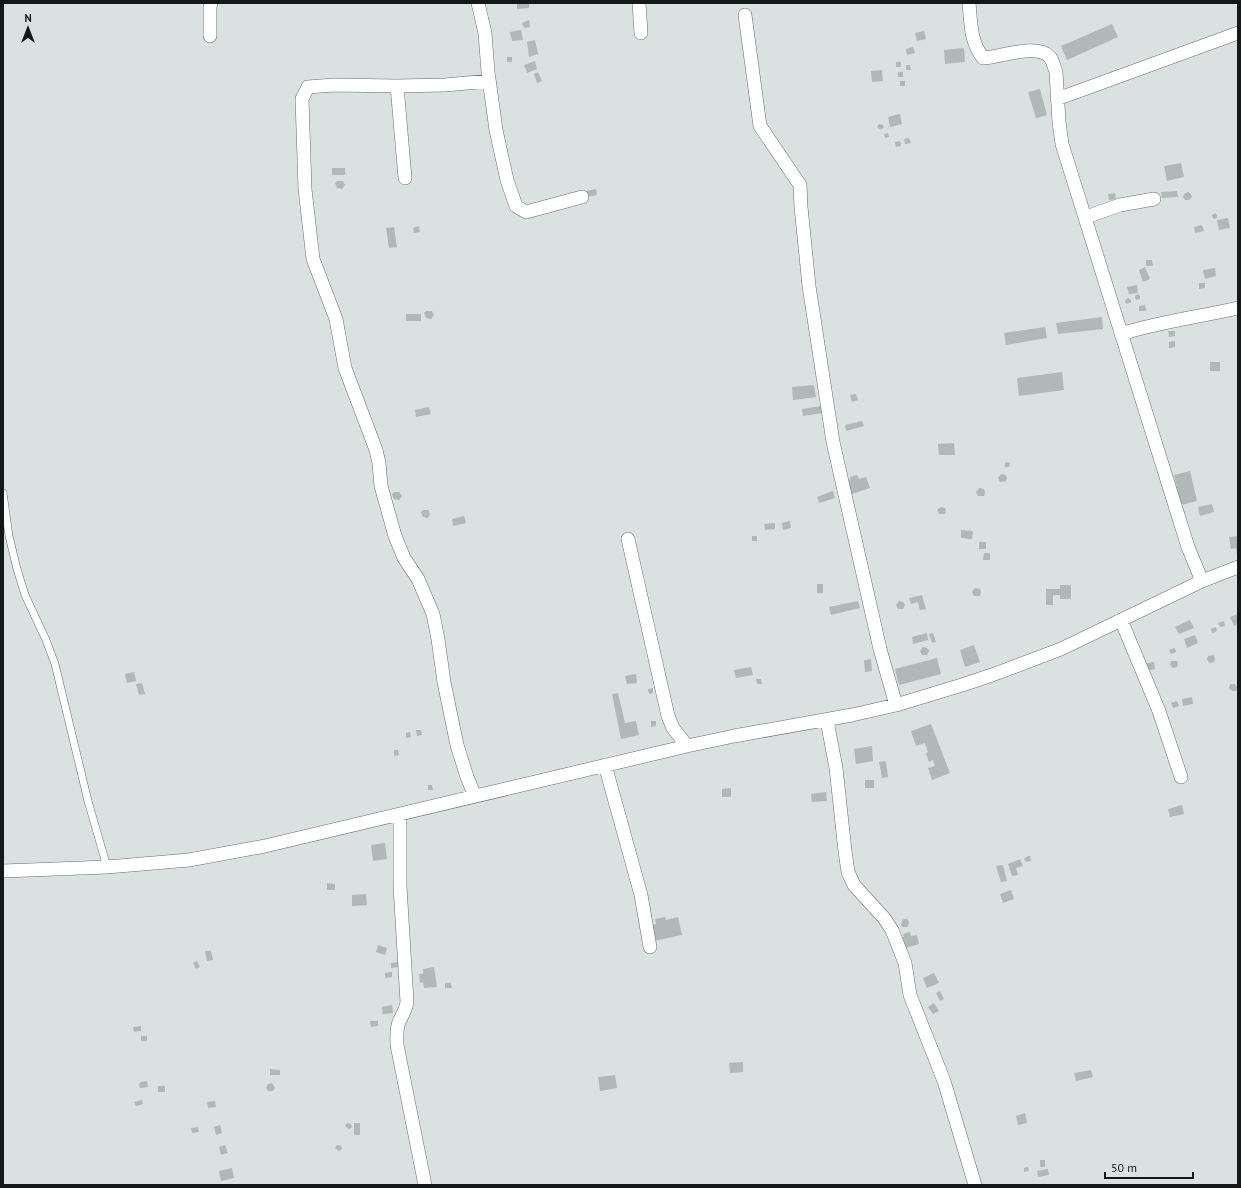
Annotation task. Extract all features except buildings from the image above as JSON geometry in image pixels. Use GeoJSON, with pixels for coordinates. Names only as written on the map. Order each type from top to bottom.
{"type":"FeatureCollection","features":[{"type":"Feature","properties":{"kind":"street"},"geometry":{"type":"LineString","coordinates":[[210,36],[210,7],[212,3]]}},
{"type":"Feature","properties":{"kind":"street"},"geometry":{"type":"LineString","coordinates":[[478,3],[485,33],[496,130],[507,180],[516,206],[526,212],[582,197]]}},
{"type":"Feature","properties":{"kind":"street"},"geometry":{"type":"LineString","coordinates":[[640,3],[641,33]]}},
{"type":"Feature","properties":{"kind":"street"},"geometry":{"type":"LineString","coordinates":[[969,3],[973,40],[976,49],[983,58],[1026,51],[1043,53],[1049,57],[1054,64],[1062,144],[1086,216],[1121,334],[1188,547],[1202,581]]}},
{"type":"Feature","properties":{"kind":"street"},"geometry":{"type":"LineString","coordinates":[[745,15],[760,126],[800,185],[809,286],[833,442],[880,649],[896,705]]}},
{"type":"Feature","properties":{"kind":"street"},"geometry":{"type":"LineString","coordinates":[[1057,99],[1238,33]]}},
{"type":"Feature","properties":{"kind":"street"},"geometry":{"type":"LineString","coordinates":[[475,796],[467,778],[457,746],[444,682],[433,614],[418,579],[404,558],[387,513],[381,486],[376,450],[345,368],[336,319],[313,259],[305,189],[302,99],[308,87],[334,85],[445,85],[490,81]]}},
{"type":"Feature","properties":{"kind":"street"},"geometry":{"type":"LineString","coordinates":[[397,86],[405,178]]}},
{"type":"Feature","properties":{"kind":"street"},"geometry":{"type":"LineString","coordinates":[[1086,216],[1120,205],[1154,199]]}},
{"type":"Feature","properties":{"kind":"street"},"geometry":{"type":"LineString","coordinates":[[1121,334],[1163,323],[1238,308]]}},
{"type":"Feature","properties":{"kind":"street"},"geometry":{"type":"LineString","coordinates":[[628,538],[660,673],[670,724],[687,746]]}},
{"type":"Feature","properties":{"kind":"street"},"geometry":{"type":"LineString","coordinates":[[3,871],[107,867],[189,860],[265,846],[687,746],[734,736],[828,720],[896,705],[962,686],[1061,649],[1202,581],[1238,567]]}},
{"type":"Feature","properties":{"kind":"street"},"geometry":{"type":"LineString","coordinates":[[1121,620],[1159,711],[1181,777]]}},
{"type":"Feature","properties":{"kind":"street"},"geometry":{"type":"LineString","coordinates":[[828,720],[838,784],[844,851],[848,872],[854,885],[884,918],[892,930],[905,963],[910,995],[944,1082],[975,1185]]}},
{"type":"Feature","properties":{"kind":"street"},"geometry":{"type":"LineString","coordinates":[[605,765],[641,895],[650,947]]}},
{"type":"Feature","properties":{"kind":"street"},"geometry":{"type":"LineString","coordinates":[[400,814],[400,886],[407,1002],[396,1034],[425,1185]]}},
{"type":"Feature","properties":{"kind":"lane"},"geometry":{"type":"LineString","coordinates":[[3,493],[8,536],[17,569],[25,595],[46,640],[55,664],[88,801],[107,867]]}}]}
